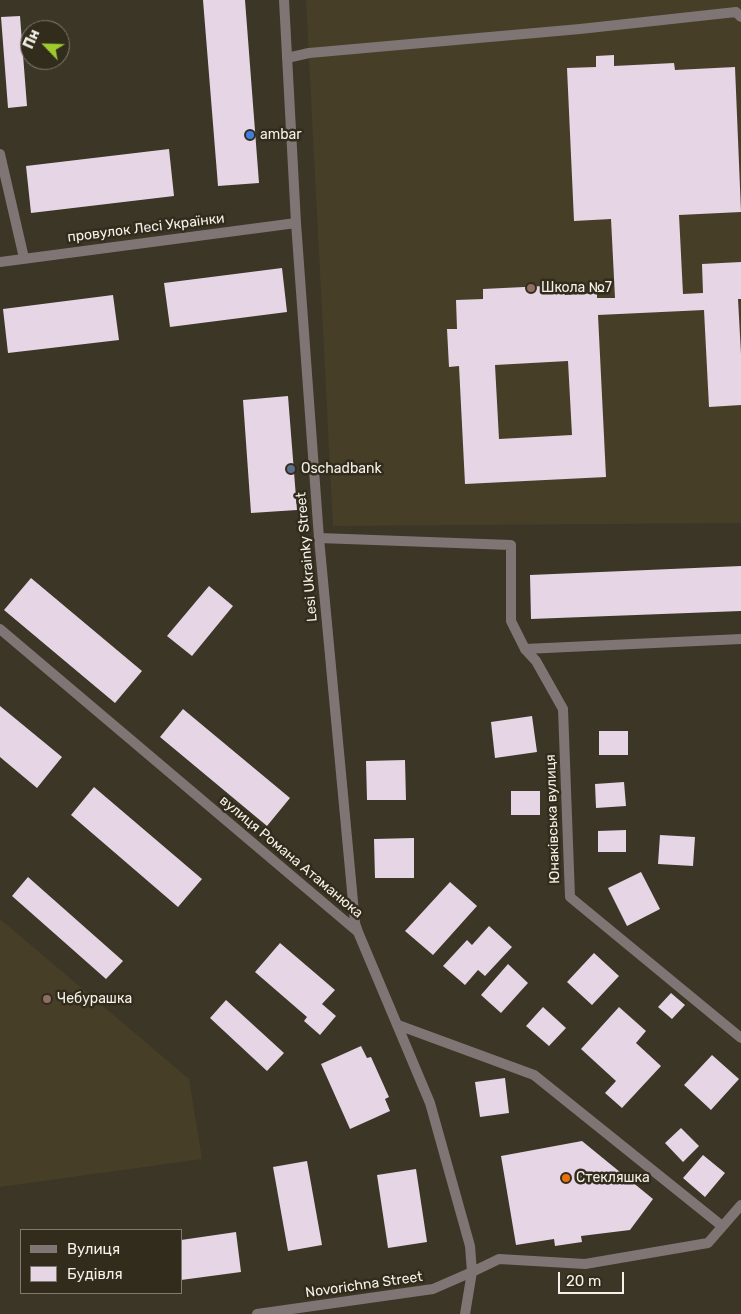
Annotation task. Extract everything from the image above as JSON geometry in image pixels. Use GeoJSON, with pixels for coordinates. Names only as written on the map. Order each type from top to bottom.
{"type":"FeatureCollection","features":[{"type":"Feature","properties":{"kind":"street","name":"Lesi Ukrainky Street"},"geometry":{"type":"LineString","coordinates":[[284,0],[296,223],[319,538],[354,913],[358,932]]}},
{"type":"Feature","properties":{"kind":"street"},"geometry":{"type":"LineString","coordinates":[[287,58],[308,53],[580,30],[736,12],[741,17]]}},
{"type":"Feature","properties":{"kind":"street"},"geometry":{"type":"LineString","coordinates":[[0,154],[24,258]]}},
{"type":"Feature","properties":{"kind":"street","name":"провулок Лесі Українки"},"geometry":{"type":"LineString","coordinates":[[0,262],[296,223]]}},
{"type":"Feature","properties":{"kind":"street","name":"Юнаківська вулиця"},"geometry":{"type":"LineString","coordinates":[[319,538],[511,546],[511,622],[524,650],[536,661],[563,709],[570,897],[741,1038]]}},
{"type":"Feature","properties":{"kind":"street","name":"вулиця Романа Атаманюка"},"geometry":{"type":"LineString","coordinates":[[0,629],[358,932],[430,1103],[470,1246],[472,1272],[465,1314]]}},
{"type":"Feature","properties":{"kind":"street"},"geometry":{"type":"LineString","coordinates":[[524,650],[741,640]]}},
{"type":"Feature","properties":{"kind":"street"},"geometry":{"type":"LineString","coordinates":[[398,1025],[534,1075],[722,1226]]}},
{"type":"Feature","properties":{"kind":"street"},"geometry":{"type":"LineString","coordinates":[[472,1272],[499,1259],[585,1264],[708,1243],[741,1205]]}},
{"type":"Feature","properties":{"kind":"street","name":"Novorichna Street"},"geometry":{"type":"LineString","coordinates":[[257,1314],[283,1312],[433,1289],[472,1272]]}},
{"type":"Feature","properties":{"kind":"shaded area","name":"Школа №7"},"geometry":{"type":"Polygon","coordinates":[[[306,0],[741,0],[741,523],[333,526],[306,0]]]}},
{"type":"Feature","properties":{"kind":"shaded area","name":"Чебурашка"},"geometry":{"type":"Polygon","coordinates":[[[0,919],[189,1079],[202,1159],[0,1187],[0,919]]]}},
{"type":"Feature","properties":{"kind":"building"},"geometry":{"type":"Polygon","coordinates":[[[203,0],[245,0],[259,183],[218,186],[203,0]]]}},
{"type":"Feature","properties":{"kind":"building"},"geometry":{"type":"Polygon","coordinates":[[[20,16],[20,70],[24,70],[27,106],[8,108],[1,17],[20,16]]]}},
{"type":"Feature","properties":{"kind":"building"},"geometry":{"type":"Polygon","coordinates":[[[614,55],[614,66],[674,63],[675,70],[735,67],[741,212],[679,215],[683,294],[703,293],[702,264],[741,262],[741,299],[738,299],[741,405],[709,407],[704,310],[598,315],[606,477],[465,484],[459,366],[449,367],[447,329],[457,329],[456,300],[483,299],[483,289],[565,285],[565,295],[597,293],[597,298],[615,298],[611,219],[574,221],[567,68],[596,67],[596,56],[614,55]],[[568,361],[495,365],[499,439],[572,435],[568,361]]]}},
{"type":"Feature","properties":{"kind":"building"},"geometry":{"type":"Polygon","coordinates":[[[169,149],[174,196],[31,213],[26,166],[169,149]]]}},
{"type":"Feature","properties":{"kind":"building"},"geometry":{"type":"Polygon","coordinates":[[[282,268],[287,312],[170,327],[164,283],[282,268]]]}},
{"type":"Feature","properties":{"kind":"building"},"geometry":{"type":"Polygon","coordinates":[[[113,295],[119,340],[8,353],[3,309],[113,295]]]}},
{"type":"Feature","properties":{"kind":"building"},"geometry":{"type":"Polygon","coordinates":[[[288,396],[297,510],[251,513],[243,400],[288,396]]]}},
{"type":"Feature","properties":{"kind":"building"},"geometry":{"type":"Polygon","coordinates":[[[741,566],[741,611],[531,619],[530,575],[741,566]]]}},
{"type":"Feature","properties":{"kind":"building"},"geometry":{"type":"Polygon","coordinates":[[[31,578],[142,671],[115,703],[4,610],[31,578]]]}},
{"type":"Feature","properties":{"kind":"building"},"geometry":{"type":"Polygon","coordinates":[[[209,586],[233,606],[192,656],[167,636],[209,586]]]}},
{"type":"Feature","properties":{"kind":"building"},"geometry":{"type":"Polygon","coordinates":[[[0,706],[62,757],[37,788],[0,757],[0,706]]]}},
{"type":"Feature","properties":{"kind":"building"},"geometry":{"type":"Polygon","coordinates":[[[183,709],[290,798],[267,826],[160,737],[183,709]]]}},
{"type":"Feature","properties":{"kind":"building"},"geometry":{"type":"Polygon","coordinates":[[[532,716],[537,752],[495,758],[491,722],[532,716]]]}},
{"type":"Feature","properties":{"kind":"building"},"geometry":{"type":"Polygon","coordinates":[[[599,731],[628,731],[628,755],[599,755],[599,731]]]}},
{"type":"Feature","properties":{"kind":"building"},"geometry":{"type":"Polygon","coordinates":[[[405,760],[406,800],[367,800],[366,761],[405,760]]]}},
{"type":"Feature","properties":{"kind":"building"},"geometry":{"type":"Polygon","coordinates":[[[624,782],[626,806],[596,808],[595,784],[624,782]]]}},
{"type":"Feature","properties":{"kind":"building"},"geometry":{"type":"Polygon","coordinates":[[[94,787],[202,879],[178,907],[71,815],[94,787]]]}},
{"type":"Feature","properties":{"kind":"building"},"geometry":{"type":"Polygon","coordinates":[[[511,791],[540,791],[540,815],[511,815],[511,791]]]}},
{"type":"Feature","properties":{"kind":"building"},"geometry":{"type":"Polygon","coordinates":[[[626,830],[626,852],[598,852],[598,831],[626,830]]]}},
{"type":"Feature","properties":{"kind":"building"},"geometry":{"type":"Polygon","coordinates":[[[660,835],[695,837],[693,866],[658,864],[660,835]]]}},
{"type":"Feature","properties":{"kind":"building"},"geometry":{"type":"Polygon","coordinates":[[[414,838],[414,878],[375,878],[374,839],[414,838]]]}},
{"type":"Feature","properties":{"kind":"building"},"geometry":{"type":"Polygon","coordinates":[[[641,872],[660,909],[627,926],[608,888],[641,872]]]}},
{"type":"Feature","properties":{"kind":"building"},"geometry":{"type":"Polygon","coordinates":[[[28,877],[123,961],[106,979],[12,896],[28,877]]]}},
{"type":"Feature","properties":{"kind":"building"},"geometry":{"type":"Polygon","coordinates":[[[450,882],[477,906],[433,955],[405,931],[450,882]]]}},
{"type":"Feature","properties":{"kind":"building"},"geometry":{"type":"Polygon","coordinates":[[[489,926],[512,947],[485,976],[478,970],[465,985],[443,966],[467,940],[472,945],[489,926]]]}},
{"type":"Feature","properties":{"kind":"building"},"geometry":{"type":"Polygon","coordinates":[[[280,943],[335,990],[322,1004],[336,1016],[320,1035],[304,1021],[307,1017],[255,972],[280,943]]]}},
{"type":"Feature","properties":{"kind":"building"},"geometry":{"type":"Polygon","coordinates":[[[594,953],[619,976],[592,1005],[567,982],[594,953]]]}},
{"type":"Feature","properties":{"kind":"building"},"geometry":{"type":"Polygon","coordinates":[[[508,964],[528,983],[501,1013],[481,995],[508,964]]]}},
{"type":"Feature","properties":{"kind":"building"},"geometry":{"type":"Polygon","coordinates":[[[671,993],[685,1005],[672,1019],[658,1007],[671,993]]]}},
{"type":"Feature","properties":{"kind":"building"},"geometry":{"type":"Polygon","coordinates":[[[226,1000],[284,1053],[267,1071],[210,1018],[226,1000]]]}},
{"type":"Feature","properties":{"kind":"building"},"geometry":{"type":"Polygon","coordinates":[[[543,1007],[566,1028],[549,1046],[526,1026],[543,1007]]]}},
{"type":"Feature","properties":{"kind":"building"},"geometry":{"type":"Polygon","coordinates":[[[619,1007],[646,1031],[636,1043],[661,1066],[622,1108],[605,1093],[616,1081],[581,1049],[619,1007]]]}},
{"type":"Feature","properties":{"kind":"building"},"geometry":{"type":"Polygon","coordinates":[[[361,1046],[367,1058],[371,1057],[389,1097],[385,1099],[390,1111],[350,1129],[321,1064],[361,1046]]]}},
{"type":"Feature","properties":{"kind":"building"},"geometry":{"type":"Polygon","coordinates":[[[712,1055],[739,1079],[711,1110],[684,1085],[712,1055]]]}},
{"type":"Feature","properties":{"kind":"building"},"geometry":{"type":"Polygon","coordinates":[[[505,1078],[509,1113],[480,1117],[475,1082],[505,1078]]]}},
{"type":"Feature","properties":{"kind":"building"},"geometry":{"type":"Polygon","coordinates":[[[681,1128],[699,1146],[683,1162],[665,1143],[681,1128]]]}},
{"type":"Feature","properties":{"kind":"building","name":"Стекляшка"},"geometry":{"type":"Polygon","coordinates":[[[582,1141],[653,1199],[630,1230],[581,1236],[582,1242],[555,1246],[554,1239],[516,1245],[501,1156],[582,1141]]]}},
{"type":"Feature","properties":{"kind":"building"},"geometry":{"type":"Polygon","coordinates":[[[703,1155],[725,1173],[705,1197],[683,1178],[703,1155]]]}},
{"type":"Feature","properties":{"kind":"building"},"geometry":{"type":"Polygon","coordinates":[[[307,1161],[322,1245],[288,1251],[273,1167],[307,1161]]]}},
{"type":"Feature","properties":{"kind":"building"},"geometry":{"type":"Polygon","coordinates":[[[416,1169],[427,1242],[388,1248],[377,1175],[416,1169]]]}},
{"type":"Feature","properties":{"kind":"building"},"geometry":{"type":"Polygon","coordinates":[[[236,1232],[241,1272],[182,1280],[182,1240],[236,1232]]]}},
{"type":"Feature","properties":{"kind":"place","name":"ambar"},"geometry":{"type":"Point","coordinates":[250,135]}},
{"type":"Feature","properties":{"kind":"place","name":"Школа №7"},"geometry":{"type":"Point","coordinates":[531,288]}},
{"type":"Feature","properties":{"kind":"place","name":"Oschadbank"},"geometry":{"type":"Point","coordinates":[291,469]}},
{"type":"Feature","properties":{"kind":"place","name":"Чебурашка"},"geometry":{"type":"Point","coordinates":[47,999]}},
{"type":"Feature","properties":{"kind":"place","name":"Стекляшка"},"geometry":{"type":"Point","coordinates":[566,1178]}}]}
